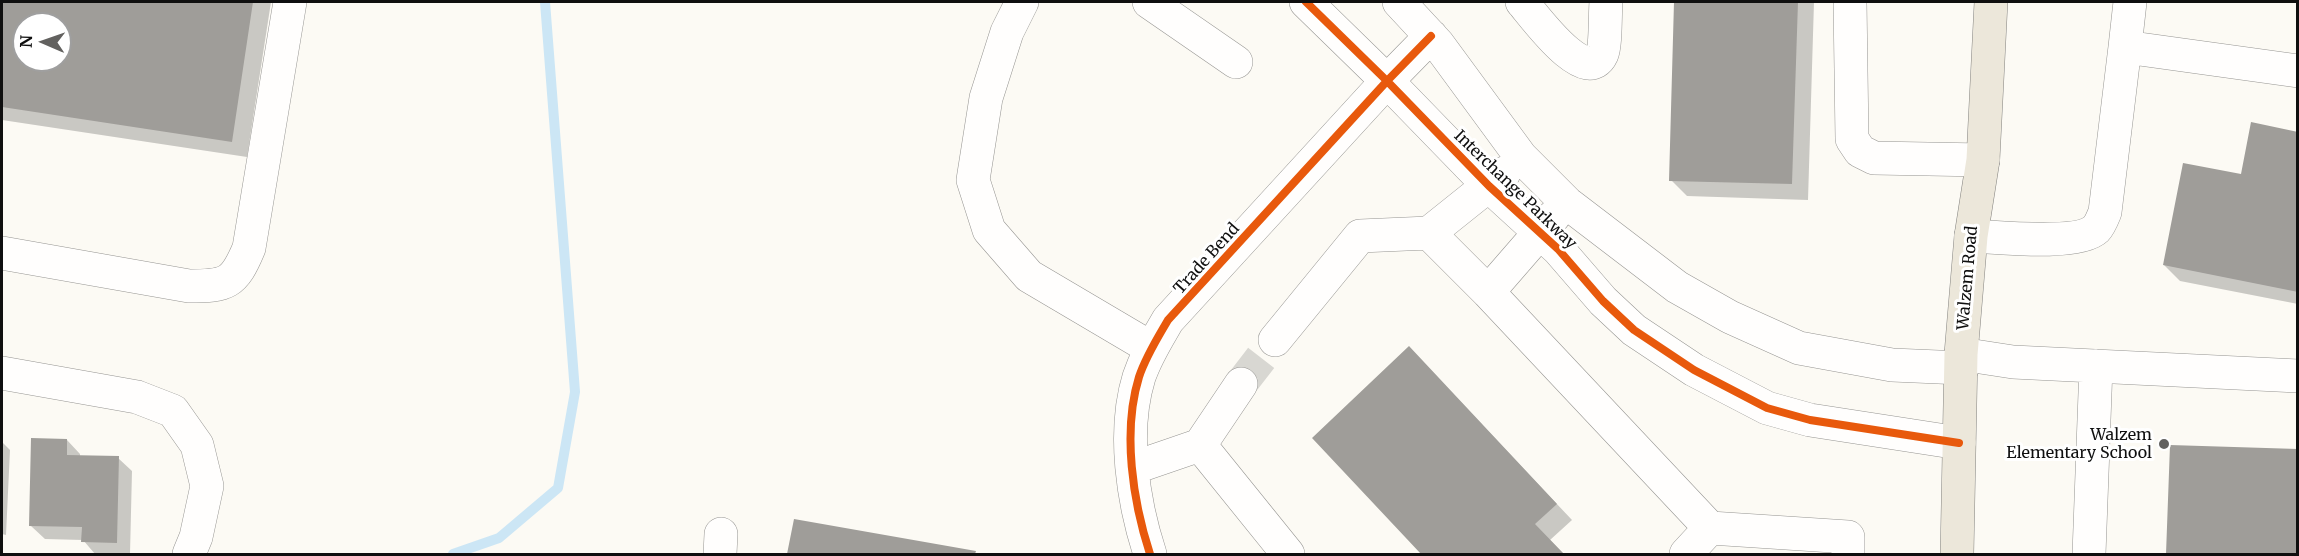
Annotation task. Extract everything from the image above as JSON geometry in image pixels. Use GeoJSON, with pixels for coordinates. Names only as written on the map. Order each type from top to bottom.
{"type":"FeatureCollection","features":[{"type":"Feature","properties":{"kind":"main road","name":"Walzem Road"},"geometry":{"type":"LineString","coordinates":[[1957,555],[1961,361],[1971,236],[1983,160],[1990,2]]}},
{"type":"Feature","properties":{"kind":"street"},"geometry":{"type":"LineString","coordinates":[[2,254],[189,286],[214,286],[234,279],[242,267],[249,248],[290,2]]}},
{"type":"Feature","properties":{"kind":"street"},"geometry":{"type":"LineString","coordinates":[[1022,2],[1007,32],[986,98],[973,180],[989,230],[1029,276],[1151,348]]}},
{"type":"Feature","properties":{"kind":"street"},"geometry":{"type":"LineString","coordinates":[[1149,2],[1236,62]]}},
{"type":"Feature","properties":{"kind":"street","name":"Interchange Parkway"},"geometry":{"type":"LineString","coordinates":[[1306,2],[1388,81],[1489,186],[1539,231],[1603,301],[1634,330],[1694,370],[1767,408],[1810,420],[1959,443]]}},
{"type":"Feature","properties":{"kind":"street","name":"Interchange Parkway"},"geometry":{"type":"LineString","coordinates":[[1400,2],[1431,36],[1521,157],[1567,203],[1677,286],[1730,317],[1799,348],[1892,365],[1961,361],[2013,362],[2298,376]]}},
{"type":"Feature","properties":{"kind":"street"},"geometry":{"type":"LineString","coordinates":[[1522,2],[1561,47],[1573,58],[1585,63],[1595,61],[1602,53],[1606,2]]}},
{"type":"Feature","properties":{"kind":"street"},"geometry":{"type":"LineString","coordinates":[[1850,2],[1852,139],[1860,151],[1874,158],[1983,160]]}},
{"type":"Feature","properties":{"kind":"street"},"geometry":{"type":"LineString","coordinates":[[1971,236],[2054,239],[2079,237],[2096,229],[2105,212],[2130,2]]}},
{"type":"Feature","properties":{"kind":"street","name":"Trade Bend"},"geometry":{"type":"LineString","coordinates":[[1150,555],[1139,518],[1131,444],[1133,407],[1139,379],[1151,348],[1168,320],[1431,36]]}},
{"type":"Feature","properties":{"kind":"street"},"geometry":{"type":"LineString","coordinates":[[2125,47],[2298,71]]}},
{"type":"Feature","properties":{"kind":"street"},"geometry":{"type":"LineString","coordinates":[[1275,340],[1360,236],[1429,233],[1489,186],[1521,157]]}},
{"type":"Feature","properties":{"kind":"street"},"geometry":{"type":"LineString","coordinates":[[1488,292],[1539,231],[1567,203]]}},
{"type":"Feature","properties":{"kind":"street"},"geometry":{"type":"LineString","coordinates":[[1429,233],[1488,292],[1710,528],[1848,537],[1848,555]]}},
{"type":"Feature","properties":{"kind":"street"},"geometry":{"type":"LineString","coordinates":[[2089,555],[2096,366]]}},
{"type":"Feature","properties":{"kind":"street"},"geometry":{"type":"LineString","coordinates":[[2,373],[137,398],[173,411],[197,445],[207,486],[196,537],[189,555]]}},
{"type":"Feature","properties":{"kind":"street"},"geometry":{"type":"LineString","coordinates":[[1133,468],[1200,445],[1241,384]]}},
{"type":"Feature","properties":{"kind":"street"},"geometry":{"type":"LineString","coordinates":[[1200,445],[1288,555]]}},
{"type":"Feature","properties":{"kind":"street"},"geometry":{"type":"LineString","coordinates":[[1686,555],[1710,528]]}},
{"type":"Feature","properties":{"kind":"building"},"geometry":{"type":"Polygon","coordinates":[[[2,2],[253,2],[232,142],[2,107],[2,2]]]}},
{"type":"Feature","properties":{"kind":"building"},"geometry":{"type":"Polygon","coordinates":[[[1674,2],[1798,2],[1792,184],[1669,181],[1674,2]]]}},
{"type":"Feature","properties":{"kind":"building"},"geometry":{"type":"Polygon","coordinates":[[[2251,122],[2298,132],[2298,292],[2163,265],[2183,163],[2241,174],[2251,122]]]}},
{"type":"Feature","properties":{"kind":"building"},"geometry":{"type":"Polygon","coordinates":[[[1409,346],[1557,504],[1535,524],[1564,554],[1421,554],[1312,438],[1409,346]]]}},
{"type":"Feature","properties":{"kind":"building"},"geometry":{"type":"Polygon","coordinates":[[[31,438],[67,439],[67,455],[119,456],[117,543],[81,542],[82,527],[29,526],[31,438]]]}},
{"type":"Feature","properties":{"kind":"building"},"geometry":{"type":"Polygon","coordinates":[[[2170,445],[2298,449],[2298,554],[2166,554],[2170,445]]]}},
{"type":"Feature","properties":{"kind":"building"},"geometry":{"type":"Polygon","coordinates":[[[794,519],[976,551],[975,554],[787,554],[794,519]]]}},
{"type":"Feature","properties":{"kind":"waterway"},"geometry":{"type":"LineString","coordinates":[[453,554],[499,538],[558,488],[575,392],[545,2]]}},
{"type":"Feature","properties":{"kind":"tunnel"},"geometry":{"type":"LineString","coordinates":[[1241,384],[1275,340]]}},
{"type":"Feature","properties":{"kind":"cycle path"},"geometry":{"type":"LineString","coordinates":[[1306,2],[1489,186],[1558,249],[1603,301],[1634,330],[1694,370],[1767,408],[1810,420],[1959,443]]}},
{"type":"Feature","properties":{"kind":"cycle path"},"geometry":{"type":"LineString","coordinates":[[1150,554],[1135,490],[1131,421],[1139,377],[1152,348],[1168,320],[1431,36]]}},
{"type":"Feature","properties":{"kind":"place","name":"Walzem Elementary School"},"geometry":{"type":"Point","coordinates":[2164,444]}}]}
